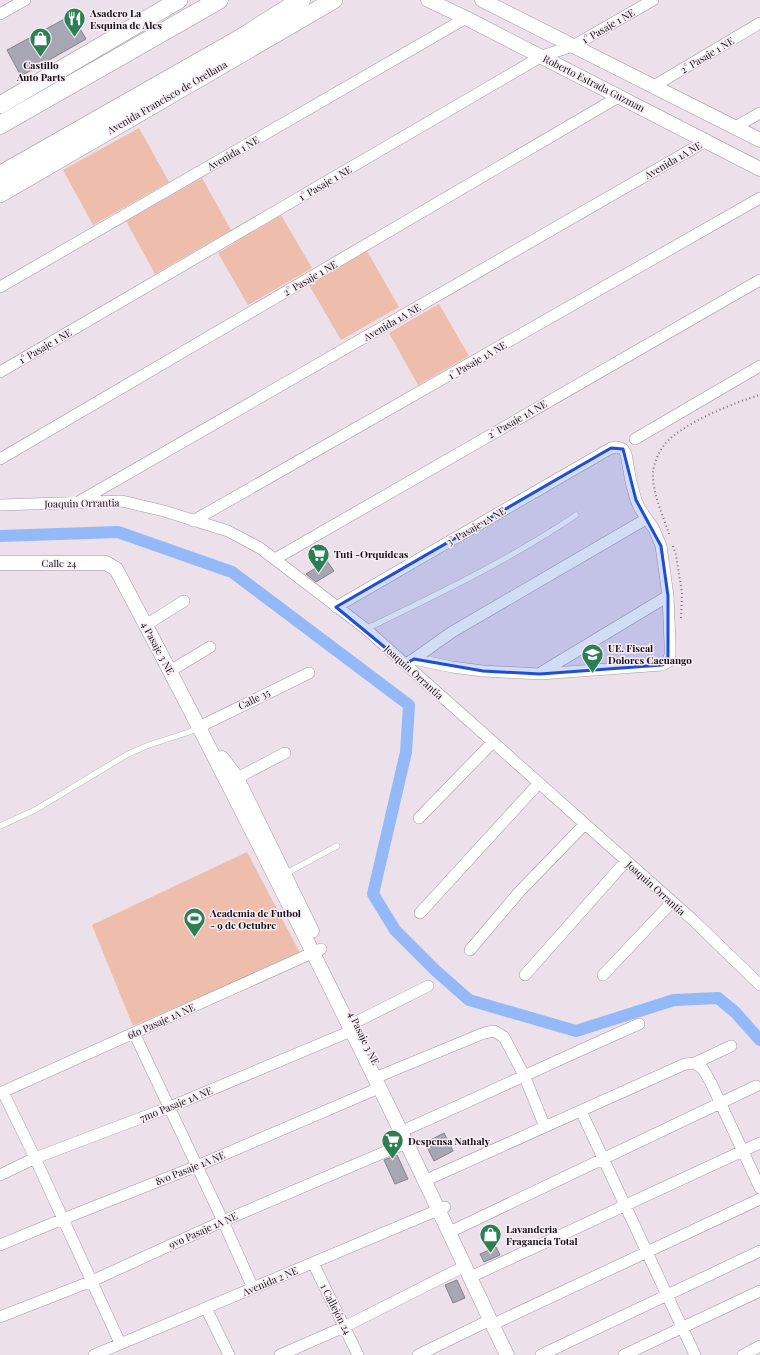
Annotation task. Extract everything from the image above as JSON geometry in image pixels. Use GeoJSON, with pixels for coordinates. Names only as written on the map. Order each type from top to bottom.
{"type":"FeatureCollection","features":[{"type":"Feature","properties":{"kind":"highway"},"geometry":{"type":"LineString","coordinates":[[0,125],[219,0]]}},
{"type":"Feature","properties":{"kind":"highway","name":"Avenida Francisco de Orellana"},"geometry":{"type":"LineString","coordinates":[[0,175],[241,38],[301,0]]}},
{"type":"Feature","properties":{"kind":"main road"},"geometry":{"type":"LineString","coordinates":[[0,105],[179,0]]}},
{"type":"Feature","properties":{"kind":"main road","name":"Avenida Francisco de Orellana"},"geometry":{"type":"LineString","coordinates":[[0,194],[334,0]]}},
{"type":"Feature","properties":{"kind":"street"},"geometry":{"type":"LineString","coordinates":[[0,14],[25,0]]}},
{"type":"Feature","properties":{"kind":"street","name":"Roberto Estrada Guzman"},"geometry":{"type":"LineString","coordinates":[[428,0],[562,66],[760,169]]}},
{"type":"Feature","properties":{"kind":"street","name":"1° Pasaje 1 NE"},"geometry":{"type":"LineString","coordinates":[[0,372],[542,56],[578,48],[653,0]]}},
{"type":"Feature","properties":{"kind":"street"},"geometry":{"type":"LineString","coordinates":[[491,2],[543,31],[760,140]]}},
{"type":"Feature","properties":{"kind":"street","name":"Avenida 1 NE"},"geometry":{"type":"LineString","coordinates":[[0,287],[466,18]]}},
{"type":"Feature","properties":{"kind":"street","name":"2° Pasaje 1 NE"},"geometry":{"type":"LineString","coordinates":[[654,86],[760,23]]}},
{"type":"Feature","properties":{"kind":"street"},"geometry":{"type":"LineString","coordinates":[[526,48],[537,44],[543,31]]}},
{"type":"Feature","properties":{"kind":"street"},"geometry":{"type":"LineString","coordinates":[[562,66],[578,48]]}},
{"type":"Feature","properties":{"kind":"street","name":"2° Pasaje 1 NE"},"geometry":{"type":"LineString","coordinates":[[0,459],[620,96]]}},
{"type":"Feature","properties":{"kind":"street"},"geometry":{"type":"LineString","coordinates":[[734,127],[760,113]]}},
{"type":"Feature","properties":{"kind":"street","name":"Avenida 1A NE"},"geometry":{"type":"LineString","coordinates":[[78,502],[706,141]]}},
{"type":"Feature","properties":{"kind":"street","name":"1° Pasaje 1A NE"},"geometry":{"type":"LineString","coordinates":[[193,521],[760,198]]}},
{"type":"Feature","properties":{"kind":"street","name":"2° Pasaje 1A NE"},"geometry":{"type":"LineString","coordinates":[[275,559],[760,280]]}},
{"type":"Feature","properties":{"kind":"street"},"geometry":{"type":"LineString","coordinates":[[635,439],[760,366]]}},
{"type":"Feature","properties":{"kind":"street","name":"3° Pasaje 1A NE"},"geometry":{"type":"LineString","coordinates":[[336,607],[611,448],[617,447],[623,449],[626,454],[636,500],[646,519]]}},
{"type":"Feature","properties":{"kind":"street","name":"Joaquin Orrantia"},"geometry":{"type":"LineString","coordinates":[[0,505],[122,501],[164,511],[228,531],[260,548],[410,662],[492,742],[672,902],[760,985]]}},
{"type":"Feature","properties":{"kind":"street"},"geometry":{"type":"LineString","coordinates":[[646,519],[654,529],[661,546],[668,596],[670,655],[668,662],[662,666],[540,674],[483,671],[410,662],[452,632],[646,519]]}},
{"type":"Feature","properties":{"kind":"street","name":"Calle 24"},"geometry":{"type":"LineString","coordinates":[[0,563],[106,563],[116,569]]}},
{"type":"Feature","properties":{"kind":"street","name":"4 Pasaje 3 NE"},"geometry":{"type":"LineString","coordinates":[[116,569],[317,951],[380,1081],[406,1143],[428,1180],[442,1209],[465,1266],[516,1355]]}},
{"type":"Feature","properties":{"kind":"street"},"geometry":{"type":"LineString","coordinates":[[540,674],[668,596]]}},
{"type":"Feature","properties":{"kind":"street"},"geometry":{"type":"LineString","coordinates":[[146,626],[184,601]]}},
{"type":"Feature","properties":{"kind":"street"},"geometry":{"type":"LineString","coordinates":[[170,670],[210,647]]}},
{"type":"Feature","properties":{"kind":"street","name":"Calle 35"},"geometry":{"type":"LineString","coordinates":[[199,727],[309,672]]}},
{"type":"Feature","properties":{"kind":"street","name":"4 Pasaje 3 NE"},"geometry":{"type":"LineString","coordinates":[[199,727],[237,778],[285,874],[317,951]]}},
{"type":"Feature","properties":{"kind":"street"},"geometry":{"type":"LineString","coordinates":[[419,818],[492,742]]}},
{"type":"Feature","properties":{"kind":"street"},"geometry":{"type":"LineString","coordinates":[[237,778],[285,753]]}},
{"type":"Feature","properties":{"kind":"street"},"geometry":{"type":"LineString","coordinates":[[420,913],[539,783]]}},
{"type":"Feature","properties":{"kind":"street"},"geometry":{"type":"LineString","coordinates":[[470,950],[520,891],[585,824]]}},
{"type":"Feature","properties":{"kind":"street"},"geometry":{"type":"LineString","coordinates":[[524,975],[626,861]]}},
{"type":"Feature","properties":{"kind":"street"},"geometry":{"type":"LineString","coordinates":[[603,975],[672,902]]}},
{"type":"Feature","properties":{"kind":"street","name":"6to Pasaje 1A NE"},"geometry":{"type":"LineString","coordinates":[[1,1093],[317,951]]}},
{"type":"Feature","properties":{"kind":"street","name":"7mo Pasaje 1A NE"},"geometry":{"type":"LineString","coordinates":[[0,1175],[36,1158],[170,1107],[353,1027],[428,986]]}},
{"type":"Feature","properties":{"kind":"street"},"geometry":{"type":"LineString","coordinates":[[409,1128],[639,1024]]}},
{"type":"Feature","properties":{"kind":"street","name":"8vo Pasaje 1A NE"},"geometry":{"type":"LineString","coordinates":[[0,1246],[63,1219],[198,1166],[484,1033],[494,1031],[504,1037],[524,1075]]}},
{"type":"Feature","properties":{"kind":"street"},"geometry":{"type":"LineString","coordinates":[[134,1033],[198,1166],[253,1288]]}},
{"type":"Feature","properties":{"kind":"street"},"geometry":{"type":"LineString","coordinates":[[428,1180],[684,1064],[695,1063],[731,1046]]}},
{"type":"Feature","properties":{"kind":"street"},"geometry":{"type":"LineString","coordinates":[[695,1063],[703,1069],[760,1188]]}},
{"type":"Feature","properties":{"kind":"street"},"geometry":{"type":"LineString","coordinates":[[524,1075],[545,1127]]}},
{"type":"Feature","properties":{"kind":"street","name":"4 Pasaje 3 NE"},"geometry":{"type":"LineString","coordinates":[[380,1081],[409,1128],[428,1180]]}},
{"type":"Feature","properties":{"kind":"street"},"geometry":{"type":"LineString","coordinates":[[456,1229],[756,1086]]}},
{"type":"Feature","properties":{"kind":"street"},"geometry":{"type":"LineString","coordinates":[[1,1093],[36,1158],[120,1343]]}},
{"type":"Feature","properties":{"kind":"street"},"geometry":{"type":"LineString","coordinates":[[581,1111],[695,1355]]}},
{"type":"Feature","properties":{"kind":"street","name":"9vo Pasaje 1A NE"},"geometry":{"type":"LineString","coordinates":[[0,1317],[92,1281],[223,1221],[406,1143]]}},
{"type":"Feature","properties":{"kind":"street"},"geometry":{"type":"LineString","coordinates":[[478,1274],[760,1143]]}},
{"type":"Feature","properties":{"kind":"street"},"geometry":{"type":"LineString","coordinates":[[418,1355],[647,1252],[760,1199]]}},
{"type":"Feature","properties":{"kind":"street","name":"4 Pasaje 3 NE"},"geometry":{"type":"LineString","coordinates":[[442,1209],[456,1229],[478,1274],[507,1355]]}},
{"type":"Feature","properties":{"kind":"street","name":"Avenida 2 NE"},"geometry":{"type":"LineString","coordinates":[[97,1354],[120,1343],[442,1209]]}},
{"type":"Feature","properties":{"kind":"street"},"geometry":{"type":"LineString","coordinates":[[541,1355],[760,1251]]}},
{"type":"Feature","properties":{"kind":"street","name":"1 Callejón 24"},"geometry":{"type":"LineString","coordinates":[[313,1263],[358,1355]]}},
{"type":"Feature","properties":{"kind":"street"},"geometry":{"type":"LineString","coordinates":[[280,1355],[344,1327],[465,1266]]}},
{"type":"Feature","properties":{"kind":"street"},"geometry":{"type":"LineString","coordinates":[[624,1355],[760,1291]]}},
{"type":"Feature","properties":{"kind":"street"},"geometry":{"type":"LineString","coordinates":[[206,1308],[229,1355]]}},
{"type":"Feature","properties":{"kind":"street"},"geometry":{"type":"LineString","coordinates":[[743,1355],[760,1346]]}},
{"type":"Feature","properties":{"kind":"lane"},"geometry":{"type":"LineString","coordinates":[[366,630],[489,568],[543,537],[576,515]]}},
{"type":"Feature","properties":{"kind":"lane"},"geometry":{"type":"LineString","coordinates":[[0,826],[35,810],[128,754],[199,727]]}},
{"type":"Feature","properties":{"kind":"lane"},"geometry":{"type":"LineString","coordinates":[[285,874],[337,846]]}},
{"type":"Feature","properties":{"kind":"path"},"geometry":{"type":"LineString","coordinates":[[670,536],[657,498],[653,472],[657,457],[665,444],[680,432],[714,412],[760,395]]}},
{"type":"Feature","properties":{"kind":"path"},"geometry":{"type":"LineString","coordinates":[[670,644],[678,630],[681,619],[682,593],[676,555],[672,542]]}},
{"type":"Feature","properties":{"kind":"highlighted area"},"geometry":{"type":"Polygon","coordinates":[[[611,448],[623,449],[636,500],[661,546],[668,596],[668,662],[662,665],[540,674],[483,671],[414,659],[405,664],[336,607],[611,448]]]}},
{"type":"Feature","properties":{"kind":"shaded area"},"geometry":{"type":"Polygon","coordinates":[[[139,128],[169,182],[93,225],[63,170],[139,128]]]}},
{"type":"Feature","properties":{"kind":"shaded area"},"geometry":{"type":"Polygon","coordinates":[[[202,178],[231,230],[155,274],[126,221],[202,178]]]}},
{"type":"Feature","properties":{"kind":"shaded area"},"geometry":{"type":"Polygon","coordinates":[[[281,215],[312,268],[248,305],[218,253],[281,215]]]}},
{"type":"Feature","properties":{"kind":"shaded area"},"geometry":{"type":"Polygon","coordinates":[[[367,251],[399,307],[341,340],[309,285],[367,251]]]}},
{"type":"Feature","properties":{"kind":"shaded area"},"geometry":{"type":"Polygon","coordinates":[[[439,304],[469,356],[418,385],[389,333],[439,304]]]}},
{"type":"Feature","properties":{"kind":"shaded area","name":"Academia de Futbol - 9 de Octubre"},"geometry":{"type":"Polygon","coordinates":[[[247,852],[300,953],[133,1026],[92,925],[247,852]]]}},
{"type":"Feature","properties":{"kind":"building"},"geometry":{"type":"Polygon","coordinates":[[[72,15],[86,39],[21,76],[7,50],[72,15]]]}},
{"type":"Feature","properties":{"kind":"building","name":"Tuti -Orquideas"},"geometry":{"type":"Polygon","coordinates":[[[327,561],[334,571],[316,582],[306,574],[327,561]]]}},
{"type":"Feature","properties":{"kind":"building"},"geometry":{"type":"Polygon","coordinates":[[[444,1133],[453,1151],[434,1161],[425,1143],[444,1133]]]}},
{"type":"Feature","properties":{"kind":"building"},"geometry":{"type":"Polygon","coordinates":[[[397,1155],[408,1179],[395,1184],[384,1160],[397,1155]]]}},
{"type":"Feature","properties":{"kind":"building","name":"Lavanderia Fragancia Total"},"geometry":{"type":"Polygon","coordinates":[[[496,1247],[500,1255],[484,1262],[480,1254],[496,1247]]]}},
{"type":"Feature","properties":{"kind":"building"},"geometry":{"type":"Polygon","coordinates":[[[457,1280],[465,1298],[453,1303],[445,1285],[457,1280]]]}},
{"type":"Feature","properties":{"kind":"waterway"},"geometry":{"type":"LineString","coordinates":[[0,536],[118,532],[232,572],[409,705],[406,752],[373,894],[395,930],[435,970],[469,1000],[576,1031],[674,1000],[718,998],[735,1012],[760,1040]]}},
{"type":"Feature","properties":{"kind":"place","name":"Asadero La Esquina de Ales"},"geometry":{"type":"Point","coordinates":[75,38]}},
{"type":"Feature","properties":{"kind":"place","name":"Castillo Auto Parts"},"geometry":{"type":"Point","coordinates":[41,58]}},
{"type":"Feature","properties":{"kind":"place","name":"Tuti -Orquideas"},"geometry":{"type":"Point","coordinates":[318,574]}},
{"type":"Feature","properties":{"kind":"place","name":"UE. Fiscal Dolores Cacuango"},"geometry":{"type":"Point","coordinates":[592,674]}},
{"type":"Feature","properties":{"kind":"place","name":"Academia de Futbol - 9 de Octubre"},"geometry":{"type":"Point","coordinates":[195,938]}},
{"type":"Feature","properties":{"kind":"place","name":"Despensa Nathaly"},"geometry":{"type":"Point","coordinates":[392,1160]}},
{"type":"Feature","properties":{"kind":"place","name":"Lavanderia Fragancia Total"},"geometry":{"type":"Point","coordinates":[490,1254]}}]}
